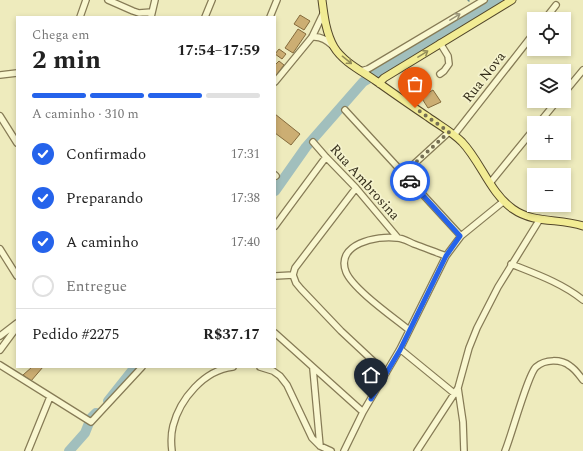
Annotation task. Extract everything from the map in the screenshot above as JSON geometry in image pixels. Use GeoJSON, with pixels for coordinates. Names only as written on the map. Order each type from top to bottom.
{"type":"FeatureCollection","features":[{"type":"Feature","properties":{"kind":"main road"},"geometry":{"type":"LineString","coordinates":[[322,0],[327,30],[334,47],[342,56],[361,71],[451,133],[469,151],[490,183],[512,209],[523,215],[583,226]]}},
{"type":"Feature","properties":{"kind":"main road"},"geometry":{"type":"LineString","coordinates":[[377,82],[381,81],[440,43],[512,0]]}},
{"type":"Feature","properties":{"kind":"street"},"geometry":{"type":"LineString","coordinates":[[80,16],[86,0]]}},
{"type":"Feature","properties":{"kind":"street"},"geometry":{"type":"LineString","coordinates":[[108,0],[138,13],[151,15],[154,0]]}},
{"type":"Feature","properties":{"kind":"street"},"geometry":{"type":"LineString","coordinates":[[205,16],[212,0]]}},
{"type":"Feature","properties":{"kind":"street"},"geometry":{"type":"LineString","coordinates":[[270,16],[277,0]]}},
{"type":"Feature","properties":{"kind":"street"},"geometry":{"type":"LineString","coordinates":[[361,71],[368,69],[484,0]]}},
{"type":"Feature","properties":{"kind":"street"},"geometry":{"type":"LineString","coordinates":[[550,12],[556,5]]}},
{"type":"Feature","properties":{"kind":"street"},"geometry":{"type":"LineString","coordinates":[[276,81],[312,37],[324,14]]}},
{"type":"Feature","properties":{"kind":"street"},"geometry":{"type":"LineString","coordinates":[[312,37],[318,36],[334,47]]}},
{"type":"Feature","properties":{"kind":"street","name":"Rua Nova"},"geometry":{"type":"LineString","coordinates":[[403,174],[451,133],[527,41]]}},
{"type":"Feature","properties":{"kind":"street"},"geometry":{"type":"LineString","coordinates":[[440,43],[448,56],[449,64],[448,68],[440,74]]}},
{"type":"Feature","properties":{"kind":"street"},"geometry":{"type":"LineString","coordinates":[[571,85],[583,70]]}},
{"type":"Feature","properties":{"kind":"street"},"geometry":{"type":"LineString","coordinates":[[0,74],[16,73]]}},
{"type":"Feature","properties":{"kind":"street"},"geometry":{"type":"LineString","coordinates":[[545,116],[551,108]]}},
{"type":"Feature","properties":{"kind":"street"},"geometry":{"type":"LineString","coordinates":[[346,110],[460,236]]}},
{"type":"Feature","properties":{"kind":"street"},"geometry":{"type":"LineString","coordinates":[[0,116],[16,141]]}},
{"type":"Feature","properties":{"kind":"street"},"geometry":{"type":"LineString","coordinates":[[490,183],[527,138]]}},
{"type":"Feature","properties":{"kind":"street","name":"Rua Ambrosina"},"geometry":{"type":"LineString","coordinates":[[313,142],[326,158],[356,188],[398,238]]}},
{"type":"Feature","properties":{"kind":"street"},"geometry":{"type":"LineString","coordinates":[[276,225],[326,158]]}},
{"type":"Feature","properties":{"kind":"street"},"geometry":{"type":"LineString","coordinates":[[356,188],[295,268],[293,275],[296,283],[301,289],[341,331],[386,373]]}},
{"type":"Feature","properties":{"kind":"street"},"geometry":{"type":"LineString","coordinates":[[344,451],[363,412],[400,350],[408,330],[446,256],[460,236],[504,201]]}},
{"type":"Feature","properties":{"kind":"street"},"geometry":{"type":"LineString","coordinates":[[417,451],[458,388],[468,348],[477,328],[511,264],[540,219]]}},
{"type":"Feature","properties":{"kind":"street"},"geometry":{"type":"LineString","coordinates":[[408,330],[351,281],[346,272],[344,262],[347,252],[354,246],[374,239],[386,237],[398,238],[446,256]]}},
{"type":"Feature","properties":{"kind":"street"},"geometry":{"type":"LineString","coordinates":[[0,249],[16,274]]}},
{"type":"Feature","properties":{"kind":"street"},"geometry":{"type":"LineString","coordinates":[[511,264],[548,279],[574,293],[583,300]]}},
{"type":"Feature","properties":{"kind":"street"},"geometry":{"type":"LineString","coordinates":[[276,276],[293,275]]}},
{"type":"Feature","properties":{"kind":"street"},"geometry":{"type":"LineString","coordinates":[[0,336],[16,323]]}},
{"type":"Feature","properties":{"kind":"street"},"geometry":{"type":"LineString","coordinates":[[0,350],[16,329]]}},
{"type":"Feature","properties":{"kind":"street"},"geometry":{"type":"LineString","coordinates":[[276,334],[313,369],[363,412]]}},
{"type":"Feature","properties":{"kind":"street"},"geometry":{"type":"LineString","coordinates":[[400,350],[454,394]]}},
{"type":"Feature","properties":{"kind":"street"},"geometry":{"type":"LineString","coordinates":[[505,451],[529,381],[535,368],[545,362],[558,361],[570,366],[583,380]]}},
{"type":"Feature","properties":{"kind":"street"},"geometry":{"type":"LineString","coordinates":[[0,365],[91,422],[141,368]]}},
{"type":"Feature","properties":{"kind":"street"},"geometry":{"type":"LineString","coordinates":[[172,451],[172,428],[182,405],[191,392],[202,382],[215,372],[229,368]]}},
{"type":"Feature","properties":{"kind":"street"},"geometry":{"type":"LineString","coordinates":[[263,368],[273,371],[280,376],[287,385],[312,438],[320,446],[331,451]]}},
{"type":"Feature","properties":{"kind":"street"},"geometry":{"type":"LineString","coordinates":[[313,369],[320,446]]}},
{"type":"Feature","properties":{"kind":"street"},"geometry":{"type":"LineString","coordinates":[[458,388],[464,451]]}},
{"type":"Feature","properties":{"kind":"street"},"geometry":{"type":"LineString","coordinates":[[28,451],[50,397]]}},
{"type":"Feature","properties":{"kind":"building"},"geometry":{"type":"Polygon","coordinates":[[[300,15],[310,21],[304,30],[294,24],[300,15]]]}},
{"type":"Feature","properties":{"kind":"building"},"geometry":{"type":"Polygon","coordinates":[[[298,29],[306,34],[293,53],[285,48],[298,29]]]}},
{"type":"Feature","properties":{"kind":"building"},"geometry":{"type":"Polygon","coordinates":[[[279,49],[286,54],[282,59],[276,55],[279,49]]]}},
{"type":"Feature","properties":{"kind":"building"},"geometry":{"type":"Polygon","coordinates":[[[279,61],[284,65],[276,76],[276,64],[279,61]]]}},
{"type":"Feature","properties":{"kind":"building"},"geometry":{"type":"Polygon","coordinates":[[[433,90],[441,102],[428,108],[421,97],[433,90]]]}},
{"type":"Feature","properties":{"kind":"building"},"geometry":{"type":"Polygon","coordinates":[[[276,115],[300,134],[291,145],[276,134],[276,115]]]}},
{"type":"Feature","properties":{"kind":"building"},"geometry":{"type":"Polygon","coordinates":[[[31,368],[42,368],[31,381],[23,375],[31,368]]]}},
{"type":"Feature","properties":{"kind":"waterway"},"geometry":{"type":"LineString","coordinates":[[276,190],[306,147],[363,82],[498,0]]}},
{"type":"Feature","properties":{"kind":"waterway"},"geometry":{"type":"LineString","coordinates":[[478,8],[481,11]]}},
{"type":"Feature","properties":{"kind":"waterway"},"geometry":{"type":"LineString","coordinates":[[108,401],[134,368]]}},
{"type":"Feature","properties":{"kind":"waterway"},"geometry":{"type":"LineString","coordinates":[[69,451],[85,433],[91,418],[96,413]]}},
{"type":"Feature","properties":{"kind":"way so far"},"geometry":{"type":"LineString","coordinates":[[410,181],[403,174],[449,132],[415,108]]}},
{"type":"Feature","properties":{"kind":"route"},"geometry":{"type":"LineString","coordinates":[[371,399],[400,350],[408,330],[446,256],[460,236],[410,181]]}}]}
